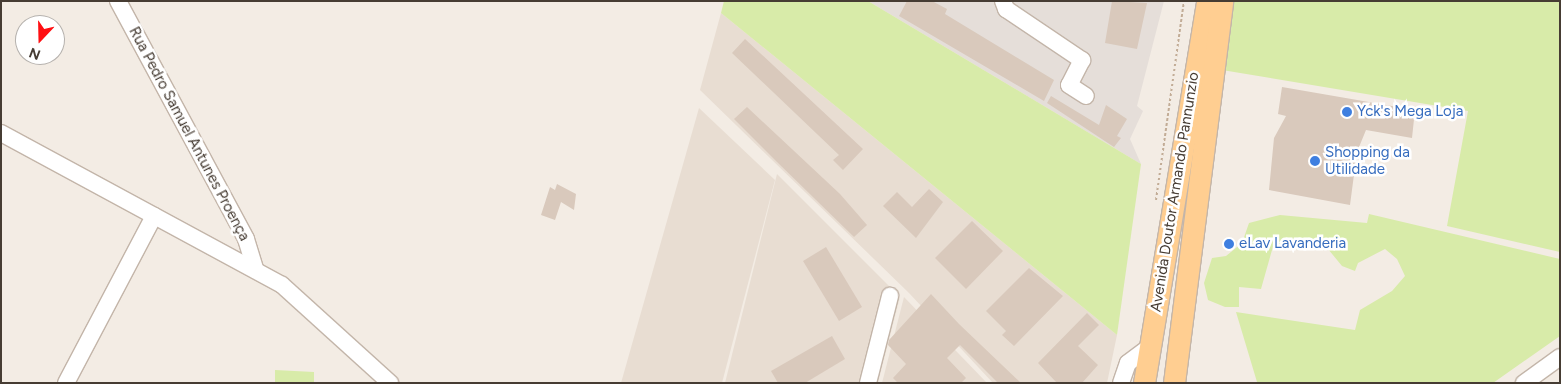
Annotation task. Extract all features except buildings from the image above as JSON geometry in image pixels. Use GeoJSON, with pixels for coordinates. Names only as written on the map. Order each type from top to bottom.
{"type":"FeatureCollection","features":[{"type":"Feature","properties":{"kind":"main road","name":"Avenida Doutor Armando Pannunzio"},"geometry":{"type":"LineString","coordinates":[[1144,383],[1158,292],[1174,209],[1206,1]]}},
{"type":"Feature","properties":{"kind":"main road","name":"Avenida Doutor Armando Pannunzio"},"geometry":{"type":"LineString","coordinates":[[1174,383],[1187,301],[1222,1]]}},
{"type":"Feature","properties":{"kind":"main road"},"geometry":{"type":"LineString","coordinates":[[1158,292],[1171,302],[1187,301]]}},
{"type":"Feature","properties":{"kind":"main road"},"geometry":{"type":"LineString","coordinates":[[1153,324],[1165,320],[1182,333]]}},
{"type":"Feature","properties":{"kind":"street","name":"Rua Pedro Samuel Antunes Proença"},"geometry":{"type":"LineString","coordinates":[[118,1],[246,239],[255,269]]}},
{"type":"Feature","properties":{"kind":"street"},"geometry":{"type":"LineString","coordinates":[[1003,1],[1006,8],[1082,60],[1070,85],[1086,96]]}},
{"type":"Feature","properties":{"kind":"street"},"geometry":{"type":"LineString","coordinates":[[1,133],[282,285],[390,383]]}},
{"type":"Feature","properties":{"kind":"street"},"geometry":{"type":"LineString","coordinates":[[1174,209],[1198,201]]}},
{"type":"Feature","properties":{"kind":"street"},"geometry":{"type":"LineString","coordinates":[[66,383],[154,216]]}},
{"type":"Feature","properties":{"kind":"street"},"geometry":{"type":"LineString","coordinates":[[868,383],[890,296]]}},
{"type":"Feature","properties":{"kind":"street"},"geometry":{"type":"LineString","coordinates":[[1121,383],[1128,363],[1149,347]]}},
{"type":"Feature","properties":{"kind":"street"},"geometry":{"type":"LineString","coordinates":[[1524,383],[1560,357]]}},
{"type":"Feature","properties":{"kind":"shaded area"},"geometry":{"type":"Polygon","coordinates":[[[868,1],[1164,1],[1137,106],[1143,111],[1130,139],[1141,164],[868,1]]]}},
{"type":"Feature","properties":{"kind":"shaded area"},"geometry":{"type":"Polygon","coordinates":[[[721,13],[1117,335],[1107,383],[993,383],[909,293],[700,90],[721,13]]]}},
{"type":"Feature","properties":{"kind":"shaded area"},"geometry":{"type":"Polygon","coordinates":[[[699,108],[775,180],[722,383],[621,383],[699,108]]]}},
{"type":"Feature","properties":{"kind":"shaded area"},"geometry":{"type":"Polygon","coordinates":[[[777,174],[900,297],[878,383],[725,383],[777,174]]]}},
{"type":"Feature","properties":{"kind":"shaded area"},"geometry":{"type":"Polygon","coordinates":[[[904,297],[987,383],[882,383],[904,297]]]}},
{"type":"Feature","properties":{"kind":"green space"},"geometry":{"type":"Polygon","coordinates":[[[724,1],[868,1],[1141,164],[1117,335],[721,13],[724,1]]]}},
{"type":"Feature","properties":{"kind":"green space"},"geometry":{"type":"Polygon","coordinates":[[[1233,1],[1560,1],[1560,252],[1447,226],[1468,111],[1222,70],[1233,1]]]}},
{"type":"Feature","properties":{"kind":"green space"},"geometry":{"type":"Polygon","coordinates":[[[1369,214],[1560,259],[1560,336],[1493,383],[1257,382],[1236,312],[1355,330],[1360,310],[1392,291],[1405,276],[1397,259],[1385,249],[1358,263],[1355,271],[1342,266],[1328,249],[1274,243],[1261,289],[1239,287],[1239,307],[1225,307],[1208,300],[1204,283],[1212,258],[1226,256],[1242,243],[1249,223],[1280,215],[1367,223],[1369,214]]]}},
{"type":"Feature","properties":{"kind":"green space"},"geometry":{"type":"Polygon","coordinates":[[[275,370],[314,372],[314,383],[275,383],[275,370]]]}},
{"type":"Feature","properties":{"kind":"place","name":"Yck's Mega Loja"},"geometry":{"type":"Point","coordinates":[1347,112]}},
{"type":"Feature","properties":{"kind":"place","name":"Shopping da Utilidade"},"geometry":{"type":"Point","coordinates":[1315,161]}},
{"type":"Feature","properties":{"kind":"place","name":"eLav Lavanderia"},"geometry":{"type":"Point","coordinates":[1229,244]}}]}
